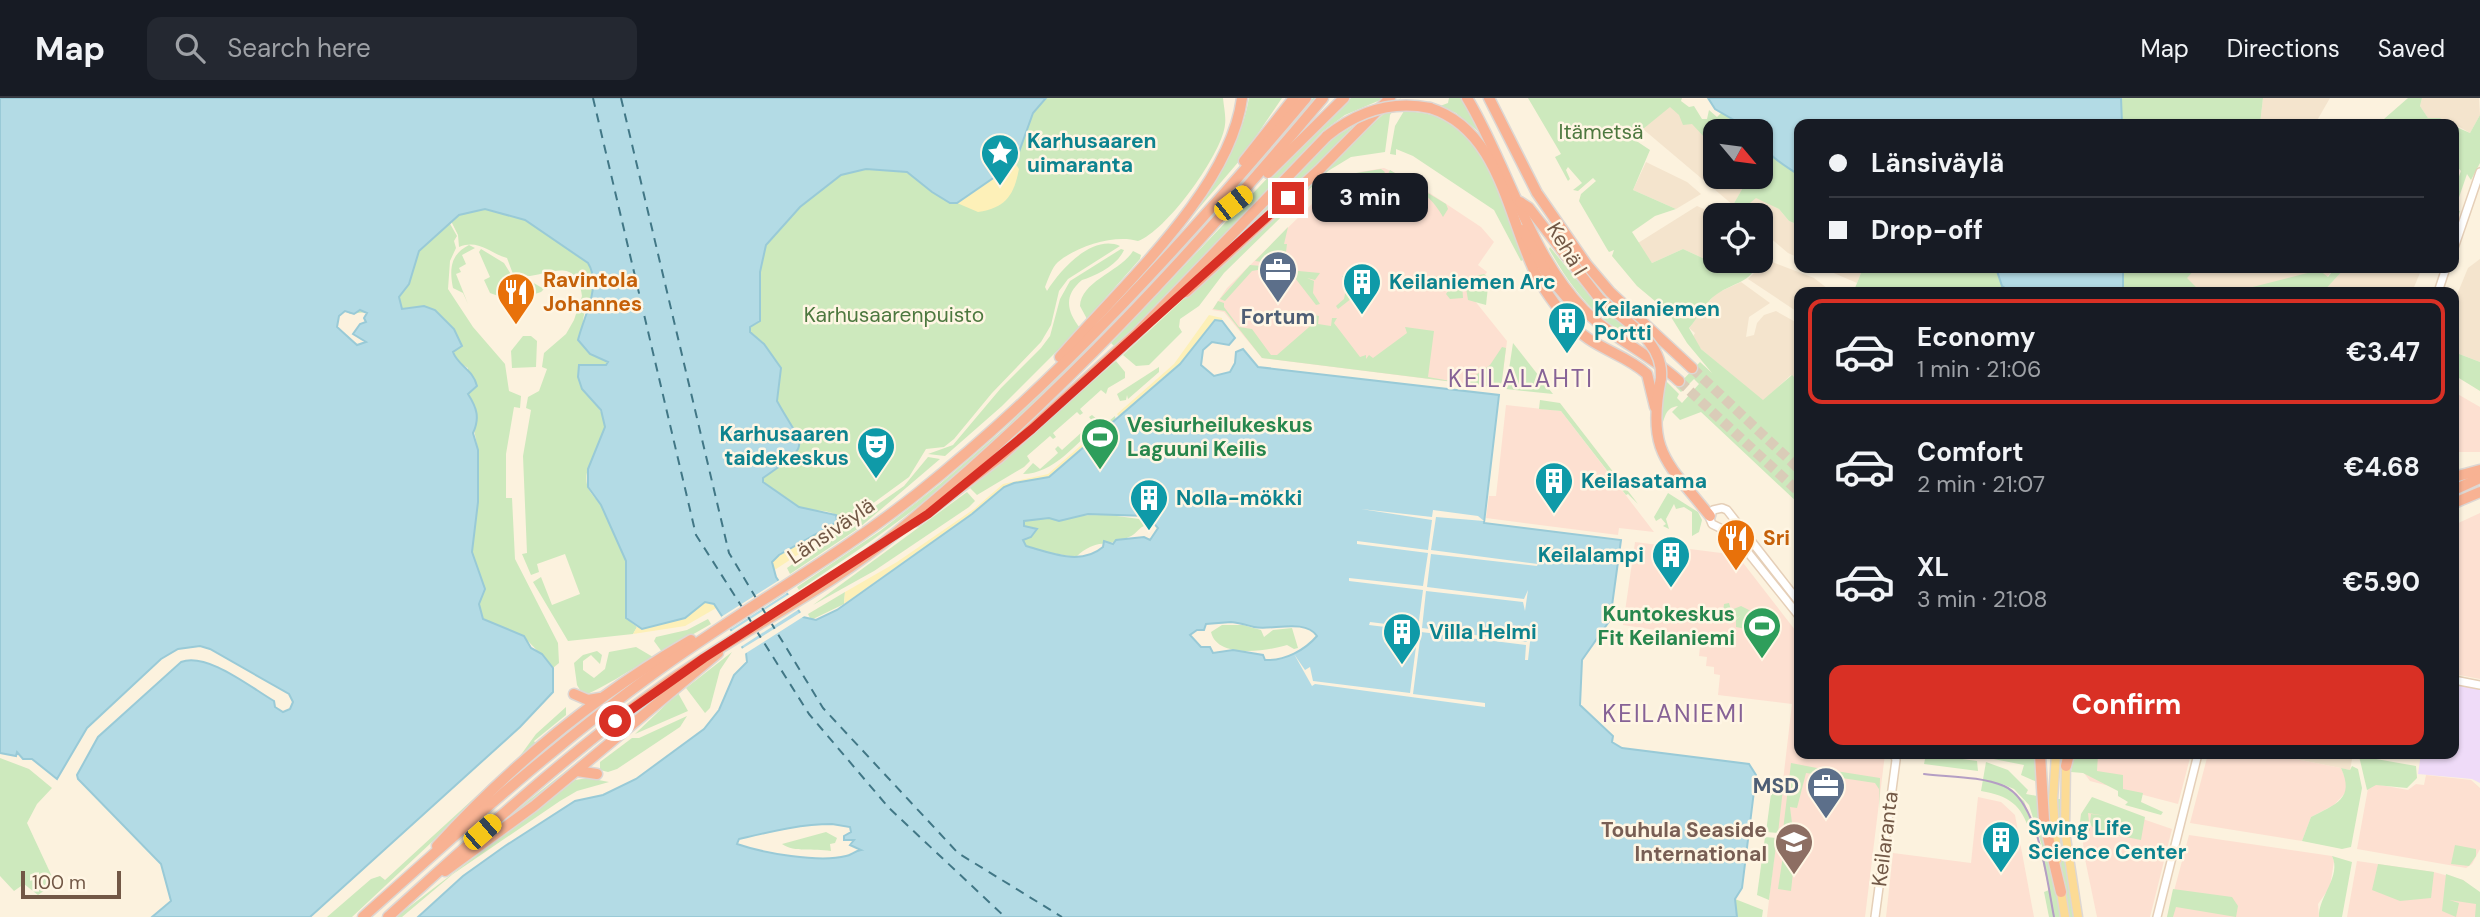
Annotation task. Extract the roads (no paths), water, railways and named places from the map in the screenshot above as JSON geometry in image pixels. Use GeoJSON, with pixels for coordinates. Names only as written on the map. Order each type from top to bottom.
{"type":"FeatureCollection","features":[{"type":"Feature","properties":{"kind":"highway"},"geometry":{"type":"LineString","coordinates":[[1030,392],[1143,265],[1199,194],[1233,138],[1242,98]]}},
{"type":"Feature","properties":{"kind":"highway"},"geometry":{"type":"LineString","coordinates":[[1225,191],[1261,137],[1294,98]]}},
{"type":"Feature","properties":{"kind":"highway","name":"Länsiväylä"},"geometry":{"type":"LineString","coordinates":[[363,917],[607,709],[714,631],[789,583],[919,492],[1101,325],[1225,191],[1306,98]]}},
{"type":"Feature","properties":{"kind":"highway","name":"Länsiväylä"},"geometry":{"type":"LineString","coordinates":[[387,917],[447,861],[615,721],[898,532],[1051,394],[1233,203],[1323,98]]}},
{"type":"Feature","properties":{"kind":"highway"},"geometry":{"type":"LineString","coordinates":[[1233,203],[1344,98]]}},
{"type":"Feature","properties":{"kind":"highway"},"geometry":{"type":"LineString","coordinates":[[898,532],[928,514],[999,458],[1319,170],[1390,98]]}},
{"type":"Feature","properties":{"kind":"highway","name":"Kehä I"},"geometry":{"type":"LineString","coordinates":[[1467,98],[1553,269],[1583,309],[1679,381]]}},
{"type":"Feature","properties":{"kind":"highway","name":"Kehä I"},"geometry":{"type":"LineString","coordinates":[[1487,98],[1537,193],[1587,265],[1692,368]]}},
{"type":"Feature","properties":{"kind":"highway"},"geometry":{"type":"LineString","coordinates":[[1138,333],[1327,136],[1348,120],[1370,111],[1402,105],[1430,108],[1453,117],[1482,145],[1534,270],[1556,306],[1588,339],[1647,374],[1655,407]]}},
{"type":"Feature","properties":{"kind":"highway"},"geometry":{"type":"LineString","coordinates":[[1504,195],[1547,274],[1569,300],[1583,309]]}},
{"type":"Feature","properties":{"kind":"highway"},"geometry":{"type":"LineString","coordinates":[[1519,202],[1530,208],[1599,298],[1653,345],[1660,360],[1661,378],[1654,426],[1662,454],[1678,479],[1710,516]]}},
{"type":"Feature","properties":{"kind":"highway"},"geometry":{"type":"LineString","coordinates":[[2459,476],[2480,470]]}},
{"type":"Feature","properties":{"kind":"highway"},"geometry":{"type":"LineString","coordinates":[[2459,488],[2480,478]]}},
{"type":"Feature","properties":{"kind":"highway"},"geometry":{"type":"LineString","coordinates":[[2459,501],[2480,492]]}},
{"type":"Feature","properties":{"kind":"highway"},"geometry":{"type":"LineString","coordinates":[[415,871],[472,808],[575,718],[644,667],[700,635],[714,631]]}},
{"type":"Feature","properties":{"kind":"highway"},"geometry":{"type":"LineString","coordinates":[[411,896],[577,771],[708,664],[724,647]]}},
{"type":"Feature","properties":{"kind":"highway"},"geometry":{"type":"LineString","coordinates":[[575,718],[574,694],[588,700],[600,698]]}},
{"type":"Feature","properties":{"kind":"highway"},"geometry":{"type":"LineString","coordinates":[[577,771],[597,774],[594,757]]}},
{"type":"Feature","properties":{"kind":"highway"},"geometry":{"type":"LineString","coordinates":[[2040,759],[2040,783],[2047,801],[2048,842],[2061,892]]}},
{"type":"Feature","properties":{"kind":"highway"},"geometry":{"type":"LineString","coordinates":[[2066,766],[2067,759]]}},
{"type":"Feature","properties":{"kind":"main road"},"geometry":{"type":"LineString","coordinates":[[2047,801],[2054,784],[2056,759]]}},
{"type":"Feature","properties":{"kind":"main road"},"geometry":{"type":"LineString","coordinates":[[2066,766],[2067,856],[2078,917]]}},
{"type":"Feature","properties":{"kind":"main road"},"geometry":{"type":"LineString","coordinates":[[2061,892],[2065,917]]}},
{"type":"Feature","properties":{"kind":"street"},"geometry":{"type":"LineString","coordinates":[[2459,233],[2480,172]]}},
{"type":"Feature","properties":{"kind":"street"},"geometry":{"type":"LineString","coordinates":[[1794,596],[1722,508],[1713,510],[1710,516],[1712,524],[1734,535],[1794,610]]}},
{"type":"Feature","properties":{"kind":"street"},"geometry":{"type":"LineString","coordinates":[[1723,528],[1730,518]]}},
{"type":"Feature","properties":{"kind":"street"},"geometry":{"type":"LineString","coordinates":[[2459,681],[2480,685]]}},
{"type":"Feature","properties":{"kind":"street","name":"Keilaranta"},"geometry":{"type":"LineString","coordinates":[[1875,917],[1897,759]]}},
{"type":"Feature","properties":{"kind":"street"},"geometry":{"type":"LineString","coordinates":[[2157,917],[2197,759]]}},
{"type":"Feature","properties":{"kind":"water"},"geometry":{"type":"Polygon","coordinates":[[[0,98],[1046,98],[1033,113],[1015,163],[957,203],[950,203],[932,192],[907,172],[866,169],[841,175],[800,207],[766,245],[760,272],[760,321],[750,327],[750,332],[764,344],[781,368],[777,401],[798,437],[799,444],[797,451],[763,478],[763,482],[799,507],[836,515],[837,522],[779,555],[772,562],[776,577],[803,617],[816,620],[837,610],[972,514],[1004,487],[1049,477],[1180,364],[1215,320],[1222,321],[1235,338],[1229,345],[1212,342],[1203,350],[1201,365],[1214,376],[1230,372],[1235,363],[1236,352],[1243,349],[1258,367],[1499,395],[1484,523],[1621,540],[1610,620],[1582,660],[1580,705],[1613,736],[1612,742],[1622,748],[1749,764],[1756,775],[1742,888],[1735,899],[1737,917],[418,917],[463,876],[505,846],[575,801],[603,795],[636,779],[704,729],[719,710],[734,675],[747,662],[746,653],[714,604],[705,602],[685,618],[642,629],[626,618],[626,561],[601,505],[588,487],[588,469],[605,427],[601,410],[582,389],[578,377],[579,365],[606,365],[608,362],[590,354],[578,340],[593,291],[592,272],[588,263],[525,220],[485,209],[459,215],[419,251],[409,284],[399,297],[402,309],[424,306],[435,310],[454,329],[462,346],[453,352],[472,375],[477,386],[468,394],[477,418],[473,433],[478,450],[478,502],[472,552],[485,589],[479,604],[483,619],[524,636],[531,648],[542,654],[553,668],[553,692],[520,727],[310,917],[152,917],[171,901],[161,864],[78,779],[77,775],[98,737],[181,662],[191,660],[216,666],[274,701],[275,707],[283,712],[290,709],[293,702],[289,694],[210,649],[200,646],[178,649],[161,659],[87,728],[57,779],[32,759],[23,759],[17,752],[16,756],[0,753],[0,98]],[[360,310],[354,314],[345,311],[339,316],[337,327],[357,345],[366,342],[353,334],[360,324],[366,322],[364,318],[367,313],[360,310]],[[1088,514],[1059,521],[1049,518],[1024,521],[1024,526],[1037,529],[1031,537],[1023,540],[1026,546],[1066,556],[1085,556],[1103,547],[1104,541],[1113,544],[1116,540],[1144,537],[1150,540],[1158,528],[1147,516],[1088,514]],[[1231,622],[1206,624],[1204,630],[1197,630],[1190,635],[1201,647],[1210,647],[1213,653],[1233,650],[1263,655],[1265,660],[1294,654],[1317,636],[1312,631],[1296,626],[1261,628],[1231,622]],[[820,824],[739,839],[737,844],[776,854],[807,858],[835,858],[861,850],[850,845],[854,840],[844,840],[844,836],[851,832],[850,827],[820,824]]]}},
{"type":"Feature","properties":{"kind":"water"},"geometry":{"type":"Polygon","coordinates":[[[1708,98],[2121,98],[2122,119],[1794,119],[1794,172],[1773,156],[1773,119],[1732,119],[1715,109],[1708,98]]]}},
{"type":"Feature","properties":{"kind":"water"},"geometry":{"type":"Polygon","coordinates":[[[1998,273],[2123,273],[2123,287],[2002,286],[1998,273]]]}},
{"type":"Feature","properties":{"kind":"tunnel"},"geometry":{"type":"LineString","coordinates":[[1692,368],[1794,464]]}},
{"type":"Feature","properties":{"kind":"tunnel"},"geometry":{"type":"LineString","coordinates":[[1679,381],[1794,487]]}},
{"type":"Feature","properties":{"kind":"tram line"},"geometry":{"type":"LineString","coordinates":[[1924,774],[1985,780],[2004,786],[2016,794],[2026,808],[2040,844],[2054,917]]}},
{"type":"Feature","properties":{"kind":"place","name":"Karhusaaren uimaranta"},"geometry":{"type":"Point","coordinates":[1000,187]}},
{"type":"Feature","properties":{"kind":"place","name":"Fortum"},"geometry":{"type":"Point","coordinates":[1278,304]}},
{"type":"Feature","properties":{"kind":"place","name":"Keilaniemen Arc"},"geometry":{"type":"Point","coordinates":[1362,316]}},
{"type":"Feature","properties":{"kind":"place","name":"Ravintola Johannes"},"geometry":{"type":"Point","coordinates":[516,326]}},
{"type":"Feature","properties":{"kind":"place","name":"Keilaniemen Portti"},"geometry":{"type":"Point","coordinates":[1567,355]}},
{"type":"Feature","properties":{"kind":"place","name":"Vesiurheilukeskus Laguuni Keilis"},"geometry":{"type":"Point","coordinates":[1100,471]}},
{"type":"Feature","properties":{"kind":"place","name":"Karhusaaren taidekeskus"},"geometry":{"type":"Point","coordinates":[876,480]}},
{"type":"Feature","properties":{"kind":"place","name":"Keilasatama"},"geometry":{"type":"Point","coordinates":[1554,515]}},
{"type":"Feature","properties":{"kind":"place","name":"Nolla-mökki"},"geometry":{"type":"Point","coordinates":[1149,532]}},
{"type":"Feature","properties":{"kind":"place","name":"Sri"},"geometry":{"type":"Point","coordinates":[1736,572]}},
{"type":"Feature","properties":{"kind":"place","name":"Keilalampi"},"geometry":{"type":"Point","coordinates":[1671,589]}},
{"type":"Feature","properties":{"kind":"place","name":"Kuntokeskus Fit Keilaniemi"},"geometry":{"type":"Point","coordinates":[1762,660]}},
{"type":"Feature","properties":{"kind":"place","name":"Villa Helmi"},"geometry":{"type":"Point","coordinates":[1402,666]}},
{"type":"Feature","properties":{"kind":"place","name":"MSD"},"geometry":{"type":"Point","coordinates":[1826,820]}},
{"type":"Feature","properties":{"kind":"place","name":"Swing Life Science Center"},"geometry":{"type":"Point","coordinates":[2001,874]}},
{"type":"Feature","properties":{"kind":"place","name":"Touhula Seaside International"},"geometry":{"type":"Point","coordinates":[1794,876]}},
{"type":"Feature","properties":{"kind":"district","name":"KEILALAHTI"},"geometry":{"type":"Point","coordinates":[1521,379]}},
{"type":"Feature","properties":{"kind":"district","name":"KEILANIEMI"},"geometry":{"type":"Point","coordinates":[1674,714]}},
{"type":"Feature","properties":{"kind":"park label","name":"Itämetsä"},"geometry":{"type":"Point","coordinates":[1601,132]}},
{"type":"Feature","properties":{"kind":"park label","name":"Karhusaarenpuisto"},"geometry":{"type":"Point","coordinates":[894,315]}}]}
